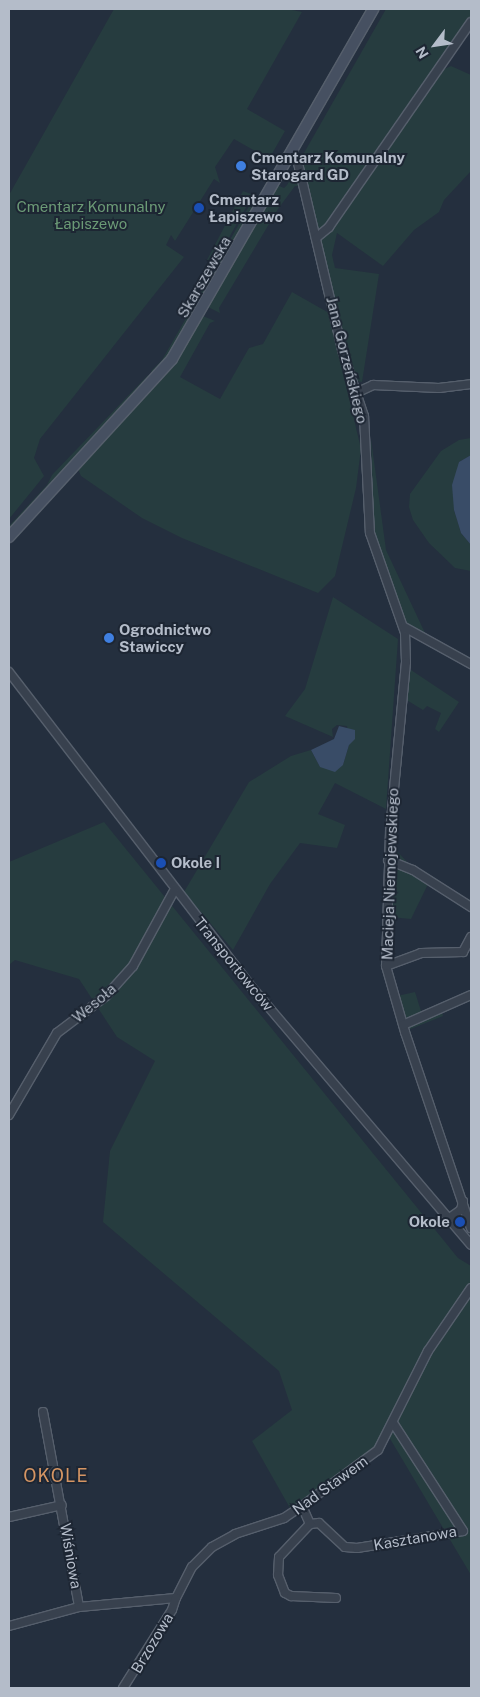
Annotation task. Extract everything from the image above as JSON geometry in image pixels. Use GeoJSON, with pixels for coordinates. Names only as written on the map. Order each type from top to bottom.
{"type":"FeatureCollection","features":[{"type":"Feature","properties":{"kind":"main road","name":"Skarszewska"},"geometry":{"type":"LineString","coordinates":[[9,537],[172,360],[373,9]]}},
{"type":"Feature","properties":{"kind":"street"},"geometry":{"type":"LineString","coordinates":[[316,238],[330,227],[471,22]]}},
{"type":"Feature","properties":{"kind":"street","name":"Jana Gorzeńskiego"},"geometry":{"type":"LineString","coordinates":[[290,154],[297,160],[342,350],[358,392],[364,416],[370,533],[404,627]]}},
{"type":"Feature","properties":{"kind":"street"},"geometry":{"type":"LineString","coordinates":[[358,392],[373,385],[438,388],[471,384]]}},
{"type":"Feature","properties":{"kind":"street"},"geometry":{"type":"LineString","coordinates":[[404,627],[471,664]]}},
{"type":"Feature","properties":{"kind":"street","name":"Macieja Niemojewskiego"},"geometry":{"type":"LineString","coordinates":[[404,627],[406,662],[388,860],[386,966],[403,1025],[471,1228]]}},
{"type":"Feature","properties":{"kind":"street","name":"Transportowców"},"geometry":{"type":"LineString","coordinates":[[9,672],[255,991],[471,1245]]}},
{"type":"Feature","properties":{"kind":"street"},"geometry":{"type":"LineString","coordinates":[[388,860],[413,870],[471,907]]}},
{"type":"Feature","properties":{"kind":"street","name":"Wesoła"},"geometry":{"type":"LineString","coordinates":[[9,1115],[57,1033],[106,996],[133,966],[176,889]]}},
{"type":"Feature","properties":{"kind":"street"},"geometry":{"type":"LineString","coordinates":[[386,966],[421,953],[463,952],[471,937]]}},
{"type":"Feature","properties":{"kind":"street"},"geometry":{"type":"LineString","coordinates":[[403,1025],[471,995]]}},
{"type":"Feature","properties":{"kind":"street"},"geometry":{"type":"LineString","coordinates":[[448,1219],[461,1210],[463,1201]]}},
{"type":"Feature","properties":{"kind":"street","name":"Nad Stawem"},"geometry":{"type":"LineString","coordinates":[[176,1598],[192,1567],[212,1547],[235,1534],[284,1518],[378,1450],[428,1351],[471,1288]]}},
{"type":"Feature","properties":{"kind":"street","name":"Wiśniowa"},"geometry":{"type":"LineString","coordinates":[[43,1412],[62,1505],[79,1607]]}},
{"type":"Feature","properties":{"kind":"street","name":"Kasztanowa"},"geometry":{"type":"LineString","coordinates":[[310,1524],[319,1523],[345,1547],[357,1548],[463,1531],[393,1423]]}},
{"type":"Feature","properties":{"kind":"street","name":"Wiśniowa"},"geometry":{"type":"LineString","coordinates":[[9,1517],[62,1505]]}},
{"type":"Feature","properties":{"kind":"street"},"geometry":{"type":"LineString","coordinates":[[302,1506],[310,1524],[279,1557],[278,1575],[285,1593],[291,1596],[336,1598]]}},
{"type":"Feature","properties":{"kind":"street"},"geometry":{"type":"LineString","coordinates":[[9,1626],[79,1607],[176,1598]]}},
{"type":"Feature","properties":{"kind":"street","name":"Brzozowa"},"geometry":{"type":"LineString","coordinates":[[124,1688],[172,1610],[176,1598]]}},
{"type":"Feature","properties":{"kind":"green space","name":"Cmentarz Komunalny Łapiszewo"},"geometry":{"type":"Polygon","coordinates":[[[114,9],[287,9],[302,12],[247,109],[285,131],[269,159],[234,139],[215,167],[220,183],[214,179],[175,241],[171,235],[166,245],[184,257],[40,439],[34,458],[44,476],[9,519],[9,195],[114,9]]]}},
{"type":"Feature","properties":{"kind":"green space"},"geometry":{"type":"Polygon","coordinates":[[[386,9],[471,9],[471,16],[324,229],[318,231],[300,160],[386,9]]]}},
{"type":"Feature","properties":{"kind":"green space"},"geometry":{"type":"Polygon","coordinates":[[[451,66],[471,75],[471,171],[444,200],[439,212],[414,230],[383,266],[337,233],[332,255],[335,268],[379,274],[362,382],[357,381],[339,326],[320,243],[409,114],[442,70],[451,66]]]}},
{"type":"Feature","properties":{"kind":"green space"},"geometry":{"type":"Polygon","coordinates":[[[296,170],[300,186],[295,186],[278,209],[219,308],[220,313],[208,307],[277,185],[284,188],[296,170]]]}},
{"type":"Feature","properties":{"kind":"green space"},"geometry":{"type":"Polygon","coordinates":[[[243,191],[251,194],[248,204],[214,264],[207,260],[243,191]]]}},
{"type":"Feature","properties":{"kind":"green space"},"geometry":{"type":"Polygon","coordinates":[[[254,197],[256,205],[220,265],[216,265],[254,197]]]}},
{"type":"Feature","properties":{"kind":"green space"},"geometry":{"type":"Polygon","coordinates":[[[213,271],[216,275],[177,347],[154,374],[151,371],[162,360],[213,271]]]}},
{"type":"Feature","properties":{"kind":"green space"},"geometry":{"type":"Polygon","coordinates":[[[292,292],[329,313],[361,449],[356,488],[335,576],[318,593],[182,538],[142,518],[81,476],[78,469],[163,378],[203,316],[215,321],[210,323],[180,377],[220,399],[249,348],[263,344],[292,292]]]}},
{"type":"Feature","properties":{"kind":"green space"},"geometry":{"type":"Polygon","coordinates":[[[148,375],[151,378],[9,530],[9,526],[47,485],[52,475],[148,375]]]}},
{"type":"Feature","properties":{"kind":"green space"},"geometry":{"type":"Polygon","coordinates":[[[471,438],[471,455],[459,462],[454,510],[461,533],[471,545],[471,571],[455,568],[429,543],[413,520],[409,507],[410,494],[441,451],[459,440],[471,438]]]}},
{"type":"Feature","properties":{"kind":"green space"},"geometry":{"type":"Polygon","coordinates":[[[371,439],[386,550],[425,633],[406,623],[374,539],[371,439]]]}},
{"type":"Feature","properties":{"kind":"green space"},"geometry":{"type":"Polygon","coordinates":[[[333,597],[398,639],[386,809],[335,783],[318,814],[345,825],[337,848],[300,843],[270,884],[233,950],[184,892],[249,782],[291,756],[311,750],[320,767],[343,765],[349,745],[347,726],[337,725],[332,729],[333,737],[285,716],[305,689],[333,597]]]}},
{"type":"Feature","properties":{"kind":"green space"},"geometry":{"type":"Polygon","coordinates":[[[408,668],[459,702],[439,732],[435,729],[441,713],[427,706],[423,710],[405,699],[408,668]]]}},
{"type":"Feature","properties":{"kind":"green space"},"geometry":{"type":"Polygon","coordinates":[[[104,822],[458,1258],[471,1266],[471,1575],[389,1437],[338,1477],[290,1508],[252,1441],[292,1410],[279,1371],[103,1222],[110,1151],[155,1061],[117,1037],[79,979],[15,960],[9,965],[9,862],[104,822]]]}},
{"type":"Feature","properties":{"kind":"green space"},"geometry":{"type":"Polygon","coordinates":[[[395,828],[394,848],[409,864],[393,856],[393,829],[395,828]]]}},
{"type":"Feature","properties":{"kind":"green space"},"geometry":{"type":"Polygon","coordinates":[[[399,866],[429,882],[411,919],[390,917],[391,871],[393,867],[399,866]]]}},
{"type":"Feature","properties":{"kind":"green space"},"geometry":{"type":"Polygon","coordinates":[[[415,992],[421,1011],[467,994],[404,1020],[397,996],[415,992]]]}},
{"type":"Feature","properties":{"kind":"green space"},"geometry":{"type":"Polygon","coordinates":[[[442,1012],[443,1016],[408,1030],[412,1025],[442,1012]]]}},
{"type":"Feature","properties":{"kind":"water"},"geometry":{"type":"Polygon","coordinates":[[[471,455],[471,545],[461,533],[454,510],[452,485],[459,462],[471,455]]]}},
{"type":"Feature","properties":{"kind":"water"},"geometry":{"type":"Polygon","coordinates":[[[339,726],[355,730],[355,739],[349,745],[343,765],[335,772],[320,767],[311,750],[334,739],[339,726]]]}},
{"type":"Feature","properties":{"kind":"place","name":"Cmentarz Komunalny Starogard GD"},"geometry":{"type":"Point","coordinates":[241,166]}},
{"type":"Feature","properties":{"kind":"place","name":"Cmentarz Łapiszewo"},"geometry":{"type":"Point","coordinates":[199,208]}},
{"type":"Feature","properties":{"kind":"place","name":"Ogrodnictwo Stawiccy"},"geometry":{"type":"Point","coordinates":[109,638]}},
{"type":"Feature","properties":{"kind":"place","name":"Okole I"},"geometry":{"type":"Point","coordinates":[161,863]}},
{"type":"Feature","properties":{"kind":"place","name":"Okole"},"geometry":{"type":"Point","coordinates":[460,1222]}},
{"type":"Feature","properties":{"kind":"district","name":"OKOLE"},"geometry":{"type":"Point","coordinates":[56,1476]}}]}
